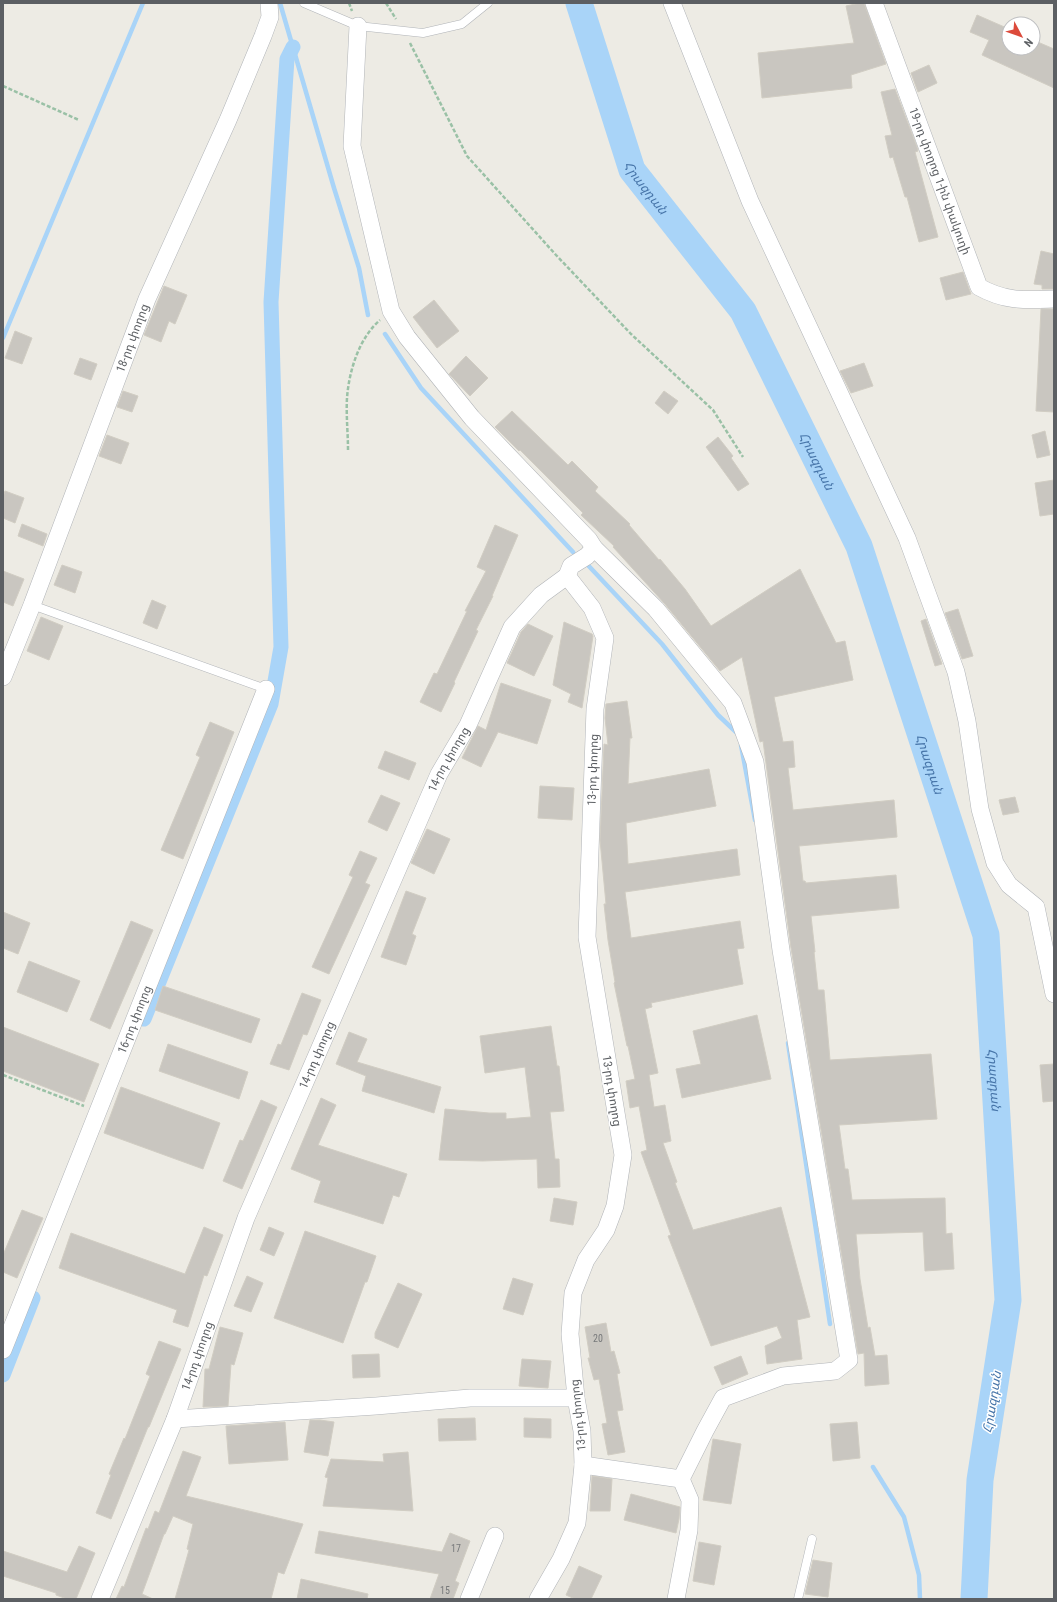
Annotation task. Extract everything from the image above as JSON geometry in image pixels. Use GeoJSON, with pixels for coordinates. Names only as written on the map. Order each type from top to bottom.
{"type":"FeatureCollection","features":[{"type":"Feature","properties":{"kind":"street","name":"18-րդ փողոց"},"geometry":{"type":"LineString","coordinates":[[3,677],[32,605],[147,299],[228,120],[263,36],[270,17],[269,3]]}},
{"type":"Feature","properties":{"kind":"street"},"geometry":{"type":"LineString","coordinates":[[672,3],[750,201],[918,564],[956,672],[966,721],[980,809],[995,864],[1009,885],[1036,907],[1054,994]]}},
{"type":"Feature","properties":{"kind":"street","name":"19-րդ փողոց 1-ին փակուղի"},"geometry":{"type":"LineString","coordinates":[[874,3],[979,287],[993,295],[1017,300],[1054,298]]}},
{"type":"Feature","properties":{"kind":"street"},"geometry":{"type":"LineString","coordinates":[[358,26],[352,146],[391,311],[407,337],[472,418],[589,540],[594,548],[656,609],[733,703],[755,762],[781,950],[849,1360],[835,1372],[783,1376],[724,1398],[705,1431],[681,1479],[690,1500],[689,1530],[676,1599]]}},
{"type":"Feature","properties":{"kind":"street","name":"14-րդ փողոց"},"geometry":{"type":"LineString","coordinates":[[100,1599],[175,1419],[246,1218],[439,774],[468,725],[512,627],[541,595],[567,576],[571,566],[587,556],[594,548]]}},
{"type":"Feature","properties":{"kind":"street","name":"13-րդ փողոց"},"geometry":{"type":"LineString","coordinates":[[538,1599],[560,1559],[576,1523],[583,1465],[582,1432],[576,1398],[570,1334],[573,1293],[586,1260],[606,1230],[615,1206],[623,1155],[587,937],[595,709],[605,638],[592,608],[567,576]]}},
{"type":"Feature","properties":{"kind":"street","name":"16-րդ փողոց"},"geometry":{"type":"LineString","coordinates":[[3,1350],[266,689]]}},
{"type":"Feature","properties":{"kind":"street"},"geometry":{"type":"LineString","coordinates":[[175,1419],[376,1406],[470,1398],[576,1398]]}},
{"type":"Feature","properties":{"kind":"street"},"geometry":{"type":"LineString","coordinates":[[583,1465],[681,1479]]}},
{"type":"Feature","properties":{"kind":"street"},"geometry":{"type":"LineString","coordinates":[[469,1599],[495,1536]]}},
{"type":"Feature","properties":{"kind":"lane"},"geometry":{"type":"LineString","coordinates":[[304,3],[358,26],[423,33],[462,24],[488,3]]}},
{"type":"Feature","properties":{"kind":"lane"},"geometry":{"type":"LineString","coordinates":[[32,605],[266,689]]}},
{"type":"Feature","properties":{"kind":"lane"},"geometry":{"type":"LineString","coordinates":[[798,1599],[812,1539]]}},
{"type":"Feature","properties":{"kind":"path"},"geometry":{"type":"LineString","coordinates":[[404,31],[467,156],[556,255],[631,334],[713,410],[743,457]]}},
{"type":"Feature","properties":{"kind":"path"},"geometry":{"type":"LineString","coordinates":[[3,86],[79,120]]}},
{"type":"Feature","properties":{"kind":"path"},"geometry":{"type":"LineString","coordinates":[[348,450],[347,397],[354,360],[371,328],[391,311]]}},
{"type":"Feature","properties":{"kind":"path"},"geometry":{"type":"LineString","coordinates":[[3,1075],[98,1111]]}},
{"type":"Feature","properties":{"kind":"building"},"geometry":{"type":"Polygon","coordinates":[[[864,3],[886,64],[851,75],[852,88],[762,98],[758,53],[854,43],[846,6],[864,3]]]}},
{"type":"Feature","properties":{"kind":"building"},"geometry":{"type":"Polygon","coordinates":[[[977,15],[1001,26],[1001,56],[1041,56],[1041,43],[1054,49],[1054,88],[982,55],[989,40],[970,32],[977,15]]]}},
{"type":"Feature","properties":{"kind":"building"},"geometry":{"type":"Polygon","coordinates":[[[929,65],[937,83],[918,92],[911,73],[929,65]]]}},
{"type":"Feature","properties":{"kind":"building"},"geometry":{"type":"Polygon","coordinates":[[[895,89],[917,147],[918,151],[915,152],[938,237],[919,242],[907,197],[905,197],[893,157],[890,158],[885,136],[892,135],[881,92],[895,89]]]}},
{"type":"Feature","properties":{"kind":"building"},"geometry":{"type":"Polygon","coordinates":[[[1041,251],[1054,254],[1054,289],[1042,289],[1042,285],[1034,284],[1041,251]]]}},
{"type":"Feature","properties":{"kind":"building"},"geometry":{"type":"Polygon","coordinates":[[[963,272],[971,294],[946,300],[940,278],[963,272]]]}},
{"type":"Feature","properties":{"kind":"building"},"geometry":{"type":"Polygon","coordinates":[[[164,286],[187,295],[175,324],[169,321],[161,342],[144,335],[164,286]]]}},
{"type":"Feature","properties":{"kind":"building"},"geometry":{"type":"Polygon","coordinates":[[[434,300],[459,331],[437,348],[413,317],[434,300]]]}},
{"type":"Feature","properties":{"kind":"building"},"geometry":{"type":"Polygon","coordinates":[[[1041,309],[1054,309],[1054,412],[1036,411],[1041,309]]]}},
{"type":"Feature","properties":{"kind":"building"},"geometry":{"type":"Polygon","coordinates":[[[15,331],[32,338],[22,364],[5,358],[15,331]]]}},
{"type":"Feature","properties":{"kind":"building"},"geometry":{"type":"Polygon","coordinates":[[[466,356],[488,378],[470,396],[449,374],[466,356]]]}},
{"type":"Feature","properties":{"kind":"building"},"geometry":{"type":"Polygon","coordinates":[[[80,358],[97,364],[91,380],[74,374],[80,358]]]}},
{"type":"Feature","properties":{"kind":"building"},"geometry":{"type":"Polygon","coordinates":[[[864,363],[873,386],[851,393],[840,371],[864,363]]]}},
{"type":"Feature","properties":{"kind":"building"},"geometry":{"type":"Polygon","coordinates":[[[123,391],[138,396],[132,412],[117,407],[123,391]]]}},
{"type":"Feature","properties":{"kind":"building"},"geometry":{"type":"Polygon","coordinates":[[[664,391],[678,401],[668,414],[655,403],[664,391]]]}},
{"type":"Feature","properties":{"kind":"building"},"geometry":{"type":"Polygon","coordinates":[[[512,411],[568,465],[572,461],[598,487],[595,491],[630,524],[629,525],[685,589],[711,626],[800,569],[836,643],[845,641],[853,680],[774,697],[783,742],[793,741],[795,767],[788,768],[793,810],[894,800],[897,837],[799,846],[803,881],[806,883],[896,875],[899,908],[811,916],[818,990],[824,990],[830,1060],[931,1054],[937,1119],[839,1125],[845,1169],[848,1169],[852,1200],[945,1198],[946,1234],[952,1233],[954,1269],[925,1271],[923,1232],[856,1234],[860,1279],[868,1328],[870,1327],[875,1356],[887,1355],[889,1384],[865,1386],[864,1353],[858,1354],[791,948],[763,741],[760,742],[742,657],[720,671],[664,603],[613,547],[614,546],[581,515],[583,513],[520,450],[519,451],[495,427],[512,411]]]}},
{"type":"Feature","properties":{"kind":"building"},"geometry":{"type":"Polygon","coordinates":[[[1045,431],[1050,455],[1037,458],[1032,435],[1045,431]]]}},
{"type":"Feature","properties":{"kind":"building"},"geometry":{"type":"Polygon","coordinates":[[[107,435],[129,443],[121,464],[99,456],[107,435]]]}},
{"type":"Feature","properties":{"kind":"building"},"geometry":{"type":"Polygon","coordinates":[[[718,437],[733,456],[731,458],[749,484],[738,491],[706,447],[718,437]]]}},
{"type":"Feature","properties":{"kind":"building"},"geometry":{"type":"Polygon","coordinates":[[[1054,480],[1054,514],[1040,516],[1035,483],[1054,480]]]}},
{"type":"Feature","properties":{"kind":"building"},"geometry":{"type":"Polygon","coordinates":[[[5,491],[24,498],[15,523],[3,518],[3,497],[5,491]]]}},
{"type":"Feature","properties":{"kind":"building"},"geometry":{"type":"Polygon","coordinates":[[[22,524],[47,534],[43,546],[18,536],[22,524]]]}},
{"type":"Feature","properties":{"kind":"building"},"geometry":{"type":"Polygon","coordinates":[[[495,525],[518,535],[493,596],[476,630],[478,631],[441,712],[420,702],[434,673],[437,674],[467,611],[465,611],[486,571],[477,567],[495,525]]]}},
{"type":"Feature","properties":{"kind":"building"},"geometry":{"type":"Polygon","coordinates":[[[62,565],[82,572],[75,593],[54,585],[62,565]]]}},
{"type":"Feature","properties":{"kind":"building"},"geometry":{"type":"Polygon","coordinates":[[[3,571],[24,579],[13,606],[3,602],[3,571]]]}},
{"type":"Feature","properties":{"kind":"building"},"geometry":{"type":"Polygon","coordinates":[[[152,600],[166,606],[157,629],[143,623],[152,600]]]}},
{"type":"Feature","properties":{"kind":"building"},"geometry":{"type":"Polygon","coordinates":[[[958,609],[973,656],[962,659],[945,613],[958,609]]]}},
{"type":"Feature","properties":{"kind":"building"},"geometry":{"type":"Polygon","coordinates":[[[41,617],[63,626],[49,660],[27,651],[41,617]]]}},
{"type":"Feature","properties":{"kind":"building"},"geometry":{"type":"Polygon","coordinates":[[[926,619],[942,664],[935,666],[921,621],[926,619]]]}},
{"type":"Feature","properties":{"kind":"building"},"geometry":{"type":"Polygon","coordinates":[[[564,622],[592,634],[593,636],[582,708],[568,702],[571,694],[553,685],[564,622]]]}},
{"type":"Feature","properties":{"kind":"building"},"geometry":{"type":"Polygon","coordinates":[[[528,624],[553,636],[534,676],[507,663],[521,632],[528,624]]]}},
{"type":"Feature","properties":{"kind":"building"},"geometry":{"type":"Polygon","coordinates":[[[501,683],[551,700],[537,744],[498,732],[481,767],[462,758],[478,726],[486,730],[501,683]]]}},
{"type":"Feature","properties":{"kind":"building"},"geometry":{"type":"Polygon","coordinates":[[[627,701],[632,738],[630,738],[628,784],[709,769],[716,806],[626,823],[628,864],[737,849],[740,875],[625,892],[631,938],[740,921],[744,948],[737,949],[743,984],[651,1003],[652,1007],[645,1009],[658,1073],[649,1075],[654,1107],[665,1105],[671,1141],[663,1143],[677,1182],[675,1183],[693,1230],[781,1207],[810,1317],[797,1320],[802,1359],[767,1364],[765,1346],[782,1338],[777,1326],[711,1346],[668,1236],[671,1235],[641,1152],[647,1150],[639,1106],[630,1108],[626,1081],[635,1079],[614,983],[604,904],[606,904],[600,840],[604,744],[608,745],[605,718],[606,704],[627,701]]]}},
{"type":"Feature","properties":{"kind":"building"},"geometry":{"type":"Polygon","coordinates":[[[210,722],[234,732],[183,859],[161,850],[200,757],[196,755],[210,722]]]}},
{"type":"Feature","properties":{"kind":"building"},"geometry":{"type":"Polygon","coordinates":[[[385,751],[416,763],[409,780],[378,768],[385,751]]]}},
{"type":"Feature","properties":{"kind":"building"},"geometry":{"type":"Polygon","coordinates":[[[540,786],[574,788],[572,820],[538,818],[540,786]]]}},
{"type":"Feature","properties":{"kind":"building"},"geometry":{"type":"Polygon","coordinates":[[[381,795],[400,803],[387,831],[368,822],[381,795]]]}},
{"type":"Feature","properties":{"kind":"building"},"geometry":{"type":"Polygon","coordinates":[[[1015,797],[1019,812],[1003,815],[999,800],[1015,797]]]}},
{"type":"Feature","properties":{"kind":"building"},"geometry":{"type":"Polygon","coordinates":[[[427,829],[450,839],[434,874],[411,863],[427,829]]]}},
{"type":"Feature","properties":{"kind":"building"},"geometry":{"type":"Polygon","coordinates":[[[360,851],[377,858],[365,883],[370,885],[329,974],[312,967],[353,877],[349,875],[360,851]]]}},
{"type":"Feature","properties":{"kind":"building"},"geometry":{"type":"Polygon","coordinates":[[[406,891],[426,898],[412,934],[416,936],[406,965],[381,957],[406,891]]]}},
{"type":"Feature","properties":{"kind":"building"},"geometry":{"type":"Polygon","coordinates":[[[3,912],[30,923],[18,954],[3,948],[3,912]]]}},
{"type":"Feature","properties":{"kind":"building"},"geometry":{"type":"Polygon","coordinates":[[[131,921],[153,930],[110,1029],[90,1020],[131,921]]]}},
{"type":"Feature","properties":{"kind":"building"},"geometry":{"type":"Polygon","coordinates":[[[29,961],[80,981],[67,1012],[17,992],[29,961]]]}},
{"type":"Feature","properties":{"kind":"building"},"geometry":{"type":"Polygon","coordinates":[[[163,986],[260,1019],[251,1043],[155,1010],[163,986]]]}},
{"type":"Feature","properties":{"kind":"building"},"geometry":{"type":"Polygon","coordinates":[[[302,993],[321,1000],[307,1035],[303,1034],[289,1070],[270,1064],[278,1044],[281,1045],[302,993]]]}},
{"type":"Feature","properties":{"kind":"building"},"geometry":{"type":"Polygon","coordinates":[[[757,1015],[771,1079],[682,1098],[676,1069],[701,1064],[693,1031],[757,1015]]]}},
{"type":"Feature","properties":{"kind":"building"},"geometry":{"type":"Polygon","coordinates":[[[551,1026],[557,1066],[559,1066],[564,1111],[550,1112],[555,1159],[559,1159],[560,1187],[538,1188],[537,1159],[483,1161],[439,1160],[445,1109],[506,1113],[506,1119],[531,1117],[525,1067],[485,1073],[480,1036],[551,1026]]]}},
{"type":"Feature","properties":{"kind":"building"},"geometry":{"type":"Polygon","coordinates":[[[3,1027],[99,1064],[84,1102],[3,1071],[3,1027]]]}},
{"type":"Feature","properties":{"kind":"building"},"geometry":{"type":"Polygon","coordinates":[[[349,1032],[367,1039],[357,1062],[441,1087],[434,1113],[362,1091],[366,1076],[336,1064],[349,1032]]]}},
{"type":"Feature","properties":{"kind":"building"},"geometry":{"type":"Polygon","coordinates":[[[168,1044],[248,1072],[239,1099],[159,1071],[168,1044]]]}},
{"type":"Feature","properties":{"kind":"building"},"geometry":{"type":"Polygon","coordinates":[[[1054,1064],[1054,1101],[1043,1102],[1040,1065],[1054,1064]]]}},
{"type":"Feature","properties":{"kind":"building"},"geometry":{"type":"Polygon","coordinates":[[[121,1087],[220,1123],[203,1169],[104,1133],[121,1087]]]}},
{"type":"Feature","properties":{"kind":"building"},"geometry":{"type":"Polygon","coordinates":[[[321,1098],[336,1105],[318,1145],[407,1174],[399,1197],[393,1195],[383,1224],[314,1202],[321,1181],[291,1169],[321,1098]]]}},
{"type":"Feature","properties":{"kind":"building"},"geometry":{"type":"Polygon","coordinates":[[[261,1100],[277,1107],[242,1189],[223,1181],[240,1140],[243,1141],[261,1100]]]}},
{"type":"Feature","properties":{"kind":"building"},"geometry":{"type":"Polygon","coordinates":[[[554,1198],[577,1202],[573,1225],[550,1221],[554,1198]]]}},
{"type":"Feature","properties":{"kind":"building"},"geometry":{"type":"Polygon","coordinates":[[[22,1210],[43,1218],[17,1278],[3,1272],[3,1255],[22,1210]]]}},
{"type":"Feature","properties":{"kind":"building"},"geometry":{"type":"Polygon","coordinates":[[[204,1227],[223,1235],[207,1276],[204,1275],[188,1327],[173,1322],[177,1310],[59,1268],[71,1233],[185,1274],[204,1227]]]}},
{"type":"Feature","properties":{"kind":"building"},"geometry":{"type":"Polygon","coordinates":[[[269,1227],[284,1233],[274,1256],[260,1250],[269,1227]]]}},
{"type":"Feature","properties":{"kind":"building"},"geometry":{"type":"Polygon","coordinates":[[[305,1231],[376,1256],[343,1343],[274,1318],[305,1231]]]}},
{"type":"Feature","properties":{"kind":"building"},"geometry":{"type":"Polygon","coordinates":[[[247,1276],[263,1283],[251,1312],[234,1306],[247,1276]]]}},
{"type":"Feature","properties":{"kind":"building"},"geometry":{"type":"Polygon","coordinates":[[[513,1278],[533,1284],[523,1315],[503,1309],[513,1278]]]}},
{"type":"Feature","properties":{"kind":"building"},"geometry":{"type":"Polygon","coordinates":[[[398,1283],[422,1294],[398,1348],[375,1338],[375,1333],[398,1283]]]}},
{"type":"Feature","properties":{"kind":"building"},"geometry":{"type":"Polygon","coordinates":[[[606,1323],[611,1352],[614,1351],[620,1373],[617,1374],[623,1410],[617,1411],[625,1452],[608,1455],[602,1424],[607,1423],[599,1379],[594,1380],[588,1358],[590,1358],[585,1327],[606,1323]]]}},
{"type":"Feature","properties":{"kind":"building"},"geometry":{"type":"Polygon","coordinates":[[[220,1327],[243,1333],[234,1365],[231,1364],[228,1406],[203,1407],[205,1369],[209,1369],[220,1327]]]}},
{"type":"Feature","properties":{"kind":"building"},"geometry":{"type":"Polygon","coordinates":[[[159,1341],[181,1349],[111,1519],[96,1513],[111,1475],[109,1474],[124,1438],[125,1439],[150,1376],[146,1374],[159,1341]]]}},
{"type":"Feature","properties":{"kind":"building"},"geometry":{"type":"Polygon","coordinates":[[[379,1354],[380,1377],[353,1378],[352,1355],[379,1354]]]}},
{"type":"Feature","properties":{"kind":"building"},"geometry":{"type":"Polygon","coordinates":[[[741,1356],[748,1374],[722,1385],[714,1367],[741,1356]]]}},
{"type":"Feature","properties":{"kind":"building"},"geometry":{"type":"Polygon","coordinates":[[[522,1359],[551,1361],[548,1388],[519,1386],[522,1359]]]}},
{"type":"Feature","properties":{"kind":"building"},"geometry":{"type":"Polygon","coordinates":[[[475,1418],[476,1440],[439,1441],[438,1419],[475,1418]]]}},
{"type":"Feature","properties":{"kind":"building"},"geometry":{"type":"Polygon","coordinates":[[[524,1418],[551,1419],[551,1438],[524,1437],[524,1418]]]}},
{"type":"Feature","properties":{"kind":"building"},"geometry":{"type":"Polygon","coordinates":[[[310,1420],[334,1422],[328,1456],[304,1452],[310,1420]]]}},
{"type":"Feature","properties":{"kind":"building"},"geometry":{"type":"Polygon","coordinates":[[[285,1422],[288,1460],[229,1464],[226,1426],[285,1422]]]}},
{"type":"Feature","properties":{"kind":"building"},"geometry":{"type":"Polygon","coordinates":[[[857,1422],[860,1458],[833,1461],[830,1424],[857,1422]]]}},
{"type":"Feature","properties":{"kind":"building"},"geometry":{"type":"Polygon","coordinates":[[[713,1439],[741,1444],[731,1504],[703,1500],[713,1439]]]}},
{"type":"Feature","properties":{"kind":"building"},"geometry":{"type":"Polygon","coordinates":[[[183,1451],[201,1457],[186,1496],[303,1524],[284,1574],[278,1572],[271,1599],[175,1599],[189,1550],[187,1549],[193,1524],[173,1516],[164,1534],[142,1594],[153,1599],[116,1599],[122,1586],[124,1587],[146,1528],[148,1529],[155,1511],[159,1513],[183,1451]]]}},
{"type":"Feature","properties":{"kind":"building"},"geometry":{"type":"Polygon","coordinates":[[[408,1452],[413,1511],[323,1506],[328,1478],[325,1477],[331,1459],[384,1462],[383,1454],[408,1452]]]}},
{"type":"Feature","properties":{"kind":"building"},"geometry":{"type":"Polygon","coordinates":[[[592,1476],[612,1479],[610,1511],[590,1511],[592,1476]]]}},
{"type":"Feature","properties":{"kind":"building"},"geometry":{"type":"Polygon","coordinates":[[[631,1494],[680,1507],[676,1533],[624,1520],[631,1494]]]}},
{"type":"Feature","properties":{"kind":"building"},"geometry":{"type":"Polygon","coordinates":[[[319,1531],[442,1552],[450,1533],[470,1541],[455,1581],[459,1583],[453,1599],[430,1599],[439,1574],[315,1553],[319,1531]]]}},
{"type":"Feature","properties":{"kind":"building"},"geometry":{"type":"Polygon","coordinates":[[[699,1542],[721,1546],[714,1585],[693,1581],[699,1542]]]}},
{"type":"Feature","properties":{"kind":"building"},"geometry":{"type":"Polygon","coordinates":[[[79,1546],[95,1553],[76,1599],[67,1599],[56,1595],[56,1593],[3,1576],[3,1551],[67,1572],[79,1546]]]}},
{"type":"Feature","properties":{"kind":"building"},"geometry":{"type":"Polygon","coordinates":[[[813,1560],[832,1563],[828,1597],[805,1594],[813,1560]]]}},
{"type":"Feature","properties":{"kind":"building"},"geometry":{"type":"Polygon","coordinates":[[[579,1566],[602,1576],[591,1599],[575,1599],[566,1595],[579,1566]]]}},
{"type":"Feature","properties":{"kind":"building"},"geometry":{"type":"Polygon","coordinates":[[[301,1579],[368,1594],[367,1599],[297,1599],[301,1579]]]}},
{"type":"Feature","properties":{"kind":"waterway"},"geometry":{"type":"LineString","coordinates":[[3,338],[143,3]]}},
{"type":"Feature","properties":{"kind":"waterway"},"geometry":{"type":"LineString","coordinates":[[280,3],[359,268],[368,315]]}},
{"type":"Feature","properties":{"kind":"waterway","name":"Հրազդան"},"geometry":{"type":"LineString","coordinates":[[579,3],[632,170],[743,311],[859,546],[986,935],[1008,1300],[980,1480],[974,1599]]}},
{"type":"Feature","properties":{"kind":"waterway"},"geometry":{"type":"LineString","coordinates":[[144,1019],[271,704],[281,647],[271,302],[287,59],[293,47]]}},
{"type":"Feature","properties":{"kind":"waterway"},"geometry":{"type":"LineString","coordinates":[[385,334],[421,388],[573,552]]}},
{"type":"Feature","properties":{"kind":"waterway"},"geometry":{"type":"LineString","coordinates":[[585,562],[662,644],[718,715],[738,734]]}},
{"type":"Feature","properties":{"kind":"waterway"},"geometry":{"type":"LineString","coordinates":[[741,745],[755,820]]}},
{"type":"Feature","properties":{"kind":"waterway"},"geometry":{"type":"LineString","coordinates":[[788,1043],[830,1324]]}},
{"type":"Feature","properties":{"kind":"waterway"},"geometry":{"type":"LineString","coordinates":[[3,1375],[33,1298]]}},
{"type":"Feature","properties":{"kind":"waterway"},"geometry":{"type":"LineString","coordinates":[[873,1467],[904,1517],[919,1575],[920,1599]]}}]}
